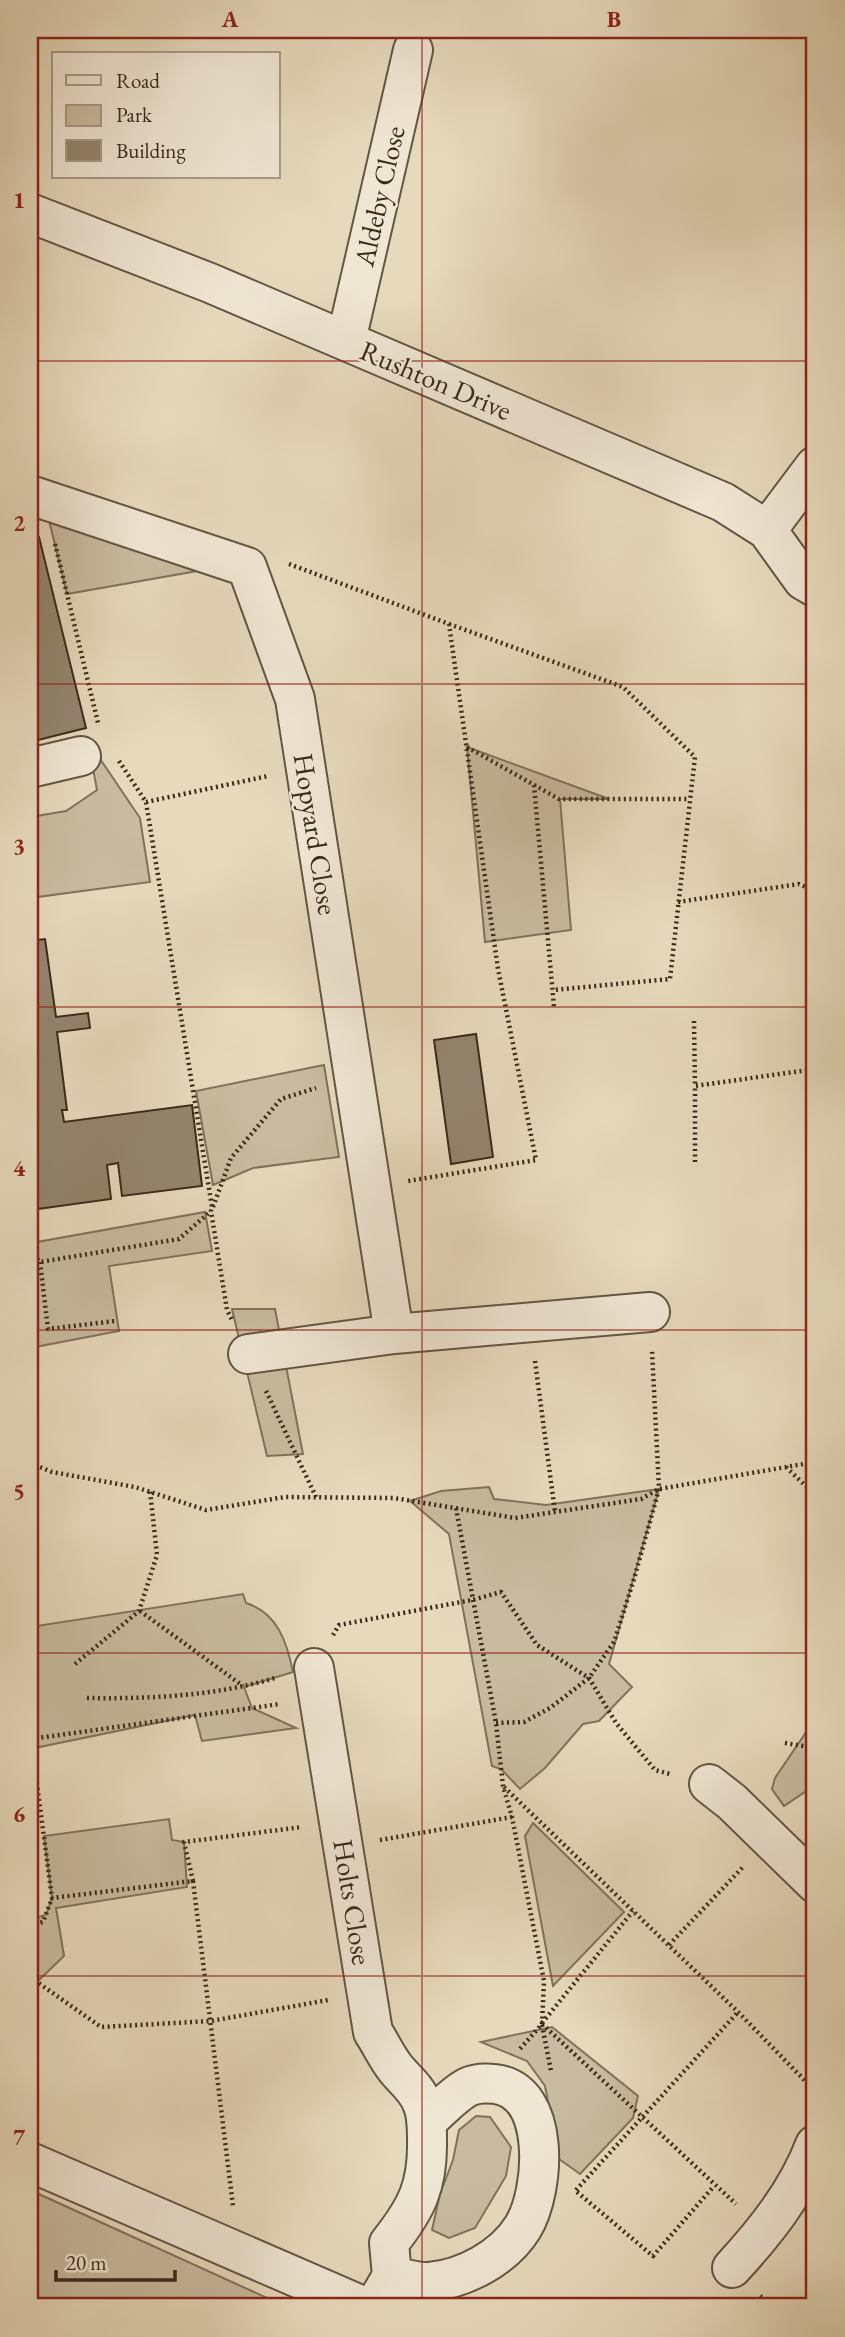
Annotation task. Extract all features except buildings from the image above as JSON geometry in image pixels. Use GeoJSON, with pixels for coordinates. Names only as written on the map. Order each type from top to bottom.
{"type":"FeatureCollection","features":[{"type":"Feature","properties":{"kind":"street","name":"Aldeby Close"},"geometry":{"type":"LineString","coordinates":[[346,341],[413,50]]}},
{"type":"Feature","properties":{"kind":"street","name":"Rushton Drive"},"geometry":{"type":"LineString","coordinates":[[30,214],[210,283],[723,502],[767,530],[803,580],[815,587]]}},
{"type":"Feature","properties":{"kind":"street"},"geometry":{"type":"LineString","coordinates":[[767,530],[815,466]]}},
{"type":"Feature","properties":{"kind":"street"},"geometry":{"type":"LineString","coordinates":[[37,497],[247,567]]}},
{"type":"Feature","properties":{"kind":"street","name":"Hopyard Close"},"geometry":{"type":"LineString","coordinates":[[247,567],[295,699],[394,1334]]}},
{"type":"Feature","properties":{"kind":"street"},"geometry":{"type":"LineString","coordinates":[[30,768],[98,746]]}},
{"type":"Feature","properties":{"kind":"street"},"geometry":{"type":"LineString","coordinates":[[248,1354],[394,1334],[650,1312]]}},
{"type":"Feature","properties":{"kind":"street","name":"Holts Close"},"geometry":{"type":"LineString","coordinates":[[317,1683],[373,2032],[422,2103],[427,2121],[426,2175],[421,2193],[408,2219],[389,2243],[383,2292],[448,2279],[474,2270],[501,2252],[523,2227],[538,2190],[539,2161],[535,2127],[526,2104],[514,2091],[501,2085]]}},
{"type":"Feature","properties":{"kind":"street"},"geometry":{"type":"LineString","coordinates":[[709,1784],[732,1801],[815,1883]]}},
{"type":"Feature","properties":{"kind":"street"},"geometry":{"type":"LineString","coordinates":[[427,2121],[468,2087],[484,2083],[501,2085]]}},
{"type":"Feature","properties":{"kind":"street"},"geometry":{"type":"LineString","coordinates":[[732,2268],[767,2230],[806,2169],[815,2145]]}},
{"type":"Feature","properties":{"kind":"street"},"geometry":{"type":"LineString","coordinates":[[30,2162],[365,2307]]}},
{"type":"Feature","properties":{"kind":"path"},"geometry":{"type":"LineString","coordinates":[[37,497],[98,746],[146,802],[227,1310],[316,1497]]}},
{"type":"Feature","properties":{"kind":"path"},"geometry":{"type":"LineString","coordinates":[[247,567],[270,556],[623,687],[695,757],[670,979],[553,990]]}},
{"type":"Feature","properties":{"kind":"path"},"geometry":{"type":"LineString","coordinates":[[371,1187],[536,1160],[498,970],[449,624]]}},
{"type":"Feature","properties":{"kind":"path"},"geometry":{"type":"LineString","coordinates":[[467,747],[559,799],[689,799]]}},
{"type":"Feature","properties":{"kind":"path"},"geometry":{"type":"LineString","coordinates":[[146,802],[306,769]]}},
{"type":"Feature","properties":{"kind":"path"},"geometry":{"type":"LineString","coordinates":[[534,785],[554,1007]]}},
{"type":"Feature","properties":{"kind":"path"},"geometry":{"type":"LineString","coordinates":[[678,902],[799,884],[815,891]]}},
{"type":"Feature","properties":{"kind":"path"},"geometry":{"type":"LineString","coordinates":[[694,1021],[695,1161]]}},
{"type":"Feature","properties":{"kind":"path"},"geometry":{"type":"LineString","coordinates":[[695,1086],[815,1069]]}},
{"type":"Feature","properties":{"kind":"path"},"geometry":{"type":"LineString","coordinates":[[40,1262],[179,1239],[212,1209],[231,1158],[281,1099],[354,1077]]}},
{"type":"Feature","properties":{"kind":"path"},"geometry":{"type":"LineString","coordinates":[[30,1251],[40,1262],[48,1329],[115,1321]]}},
{"type":"Feature","properties":{"kind":"path"},"geometry":{"type":"LineString","coordinates":[[496,1723],[524,1722],[550,1708],[589,1678],[614,1642],[659,1489],[650,1312]]}},
{"type":"Feature","properties":{"kind":"path"},"geometry":{"type":"LineString","coordinates":[[530,1322],[555,1511]]}},
{"type":"Feature","properties":{"kind":"path"},"geometry":{"type":"LineString","coordinates":[[30,1463],[52,1472],[150,1491],[206,1510],[285,1497],[394,1498],[514,1518],[641,1499],[659,1489],[815,1462]]}},
{"type":"Feature","properties":{"kind":"path"},"geometry":{"type":"LineString","coordinates":[[786,1467],[815,1495]]}},
{"type":"Feature","properties":{"kind":"path"},"geometry":{"type":"LineString","coordinates":[[75,1664],[139,1611],[157,1555],[150,1491]]}},
{"type":"Feature","properties":{"kind":"path"},"geometry":{"type":"LineString","coordinates":[[456,1508],[496,1723],[503,1786],[512,1817],[544,1981],[542,2024],[714,2186],[653,2256],[539,2161]]}},
{"type":"Feature","properties":{"kind":"path"},"geometry":{"type":"LineString","coordinates":[[317,1683],[338,1625],[501,1592],[537,1645],[589,1678],[616,1723],[655,1770],[709,1784]]}},
{"type":"Feature","properties":{"kind":"path"},"geometry":{"type":"LineString","coordinates":[[139,1611],[244,1687]]}},
{"type":"Feature","properties":{"kind":"path"},"geometry":{"type":"LineString","coordinates":[[87,1698],[139,1699],[244,1687],[317,1683]]}},
{"type":"Feature","properties":{"kind":"path"},"geometry":{"type":"LineString","coordinates":[[31,1739],[317,1683]]}},
{"type":"Feature","properties":{"kind":"path"},"geometry":{"type":"LineString","coordinates":[[30,1732],[52,1898],[43,1922],[30,1926]]}},
{"type":"Feature","properties":{"kind":"path"},"geometry":{"type":"LineString","coordinates":[[785,1743],[815,1748]]}},
{"type":"Feature","properties":{"kind":"path"},"geometry":{"type":"LineString","coordinates":[[503,1786],[738,2012],[815,2091]]}},
{"type":"Feature","properties":{"kind":"path"},"geometry":{"type":"LineString","coordinates":[[239,2252],[193,1881],[184,1843],[343,1834],[512,1817]]}},
{"type":"Feature","properties":{"kind":"path"},"geometry":{"type":"LineString","coordinates":[[669,1945],[770,1839]]}},
{"type":"Feature","properties":{"kind":"path"},"geometry":{"type":"LineString","coordinates":[[52,1898],[193,1881]]}},
{"type":"Feature","properties":{"kind":"path"},"geometry":{"type":"LineString","coordinates":[[501,2085],[508,2062],[633,1911]]}},
{"type":"Feature","properties":{"kind":"path"},"geometry":{"type":"LineString","coordinates":[[30,1977],[101,2027],[211,2021],[366,1993]]}},
{"type":"Feature","properties":{"kind":"path"},"geometry":{"type":"LineString","coordinates":[[575,2191],[738,2012]]}},
{"type":"Feature","properties":{"kind":"green space"},"geometry":{"type":"Polygon","coordinates":[[[47,512],[220,567],[67,594],[47,512]]]}},
{"type":"Feature","properties":{"kind":"green space"},"geometry":{"type":"Polygon","coordinates":[[[88,741],[140,818],[150,882],[30,898],[30,817],[66,811],[97,790],[88,741]]]}},
{"type":"Feature","properties":{"kind":"green space"},"geometry":{"type":"Polygon","coordinates":[[[467,747],[609,799],[560,799],[571,930],[485,942],[467,747]]]}},
{"type":"Feature","properties":{"kind":"green space"},"geometry":{"type":"Polygon","coordinates":[[[324,1065],[339,1157],[253,1168],[213,1185],[196,1091],[324,1065]]]}},
{"type":"Feature","properties":{"kind":"green space"},"geometry":{"type":"Polygon","coordinates":[[[205,1212],[212,1251],[109,1266],[119,1331],[30,1348],[30,1239],[31,1243],[205,1212]]]}},
{"type":"Feature","properties":{"kind":"green space"},"geometry":{"type":"Polygon","coordinates":[[[232,1309],[275,1309],[303,1454],[267,1456],[232,1309]]]}},
{"type":"Feature","properties":{"kind":"green space"},"geometry":{"type":"Polygon","coordinates":[[[489,1487],[494,1499],[546,1505],[659,1489],[609,1664],[632,1687],[599,1721],[583,1724],[545,1768],[520,1789],[501,1769],[492,1766],[449,1534],[410,1501],[441,1491],[489,1487]]]}},
{"type":"Feature","properties":{"kind":"green space"},"geometry":{"type":"Polygon","coordinates":[[[243,1594],[246,1603],[266,1614],[279,1630],[288,1650],[293,1672],[244,1687],[252,1708],[296,1728],[202,1741],[195,1715],[30,1749],[30,1627],[243,1594]]]}},
{"type":"Feature","properties":{"kind":"green space"},"geometry":{"type":"Polygon","coordinates":[[[815,1719],[815,1785],[784,1806],[772,1789],[775,1778],[815,1719]]]}},
{"type":"Feature","properties":{"kind":"green space"},"geometry":{"type":"Polygon","coordinates":[[[169,1819],[172,1840],[184,1842],[187,1887],[56,1908],[64,1956],[37,1982],[30,1977],[30,1919],[46,1915],[52,1898],[44,1836],[169,1819]]]}},
{"type":"Feature","properties":{"kind":"green space"},"geometry":{"type":"Polygon","coordinates":[[[533,1823],[624,1912],[553,1986],[525,1836],[533,1823]]]}},
{"type":"Feature","properties":{"kind":"green space"},"geometry":{"type":"Polygon","coordinates":[[[552,2027],[638,2096],[633,2118],[580,2174],[559,2159],[545,2086],[527,2061],[481,2042],[552,2027]]]}},
{"type":"Feature","properties":{"kind":"green space"},"geometry":{"type":"Polygon","coordinates":[[[476,2116],[490,2117],[511,2147],[506,2176],[475,2228],[449,2238],[432,2230],[459,2130],[476,2116]]]}},
{"type":"Feature","properties":{"kind":"green space"},"geometry":{"type":"Polygon","coordinates":[[[30,2190],[287,2307],[30,2307],[30,2190]]]}}]}
